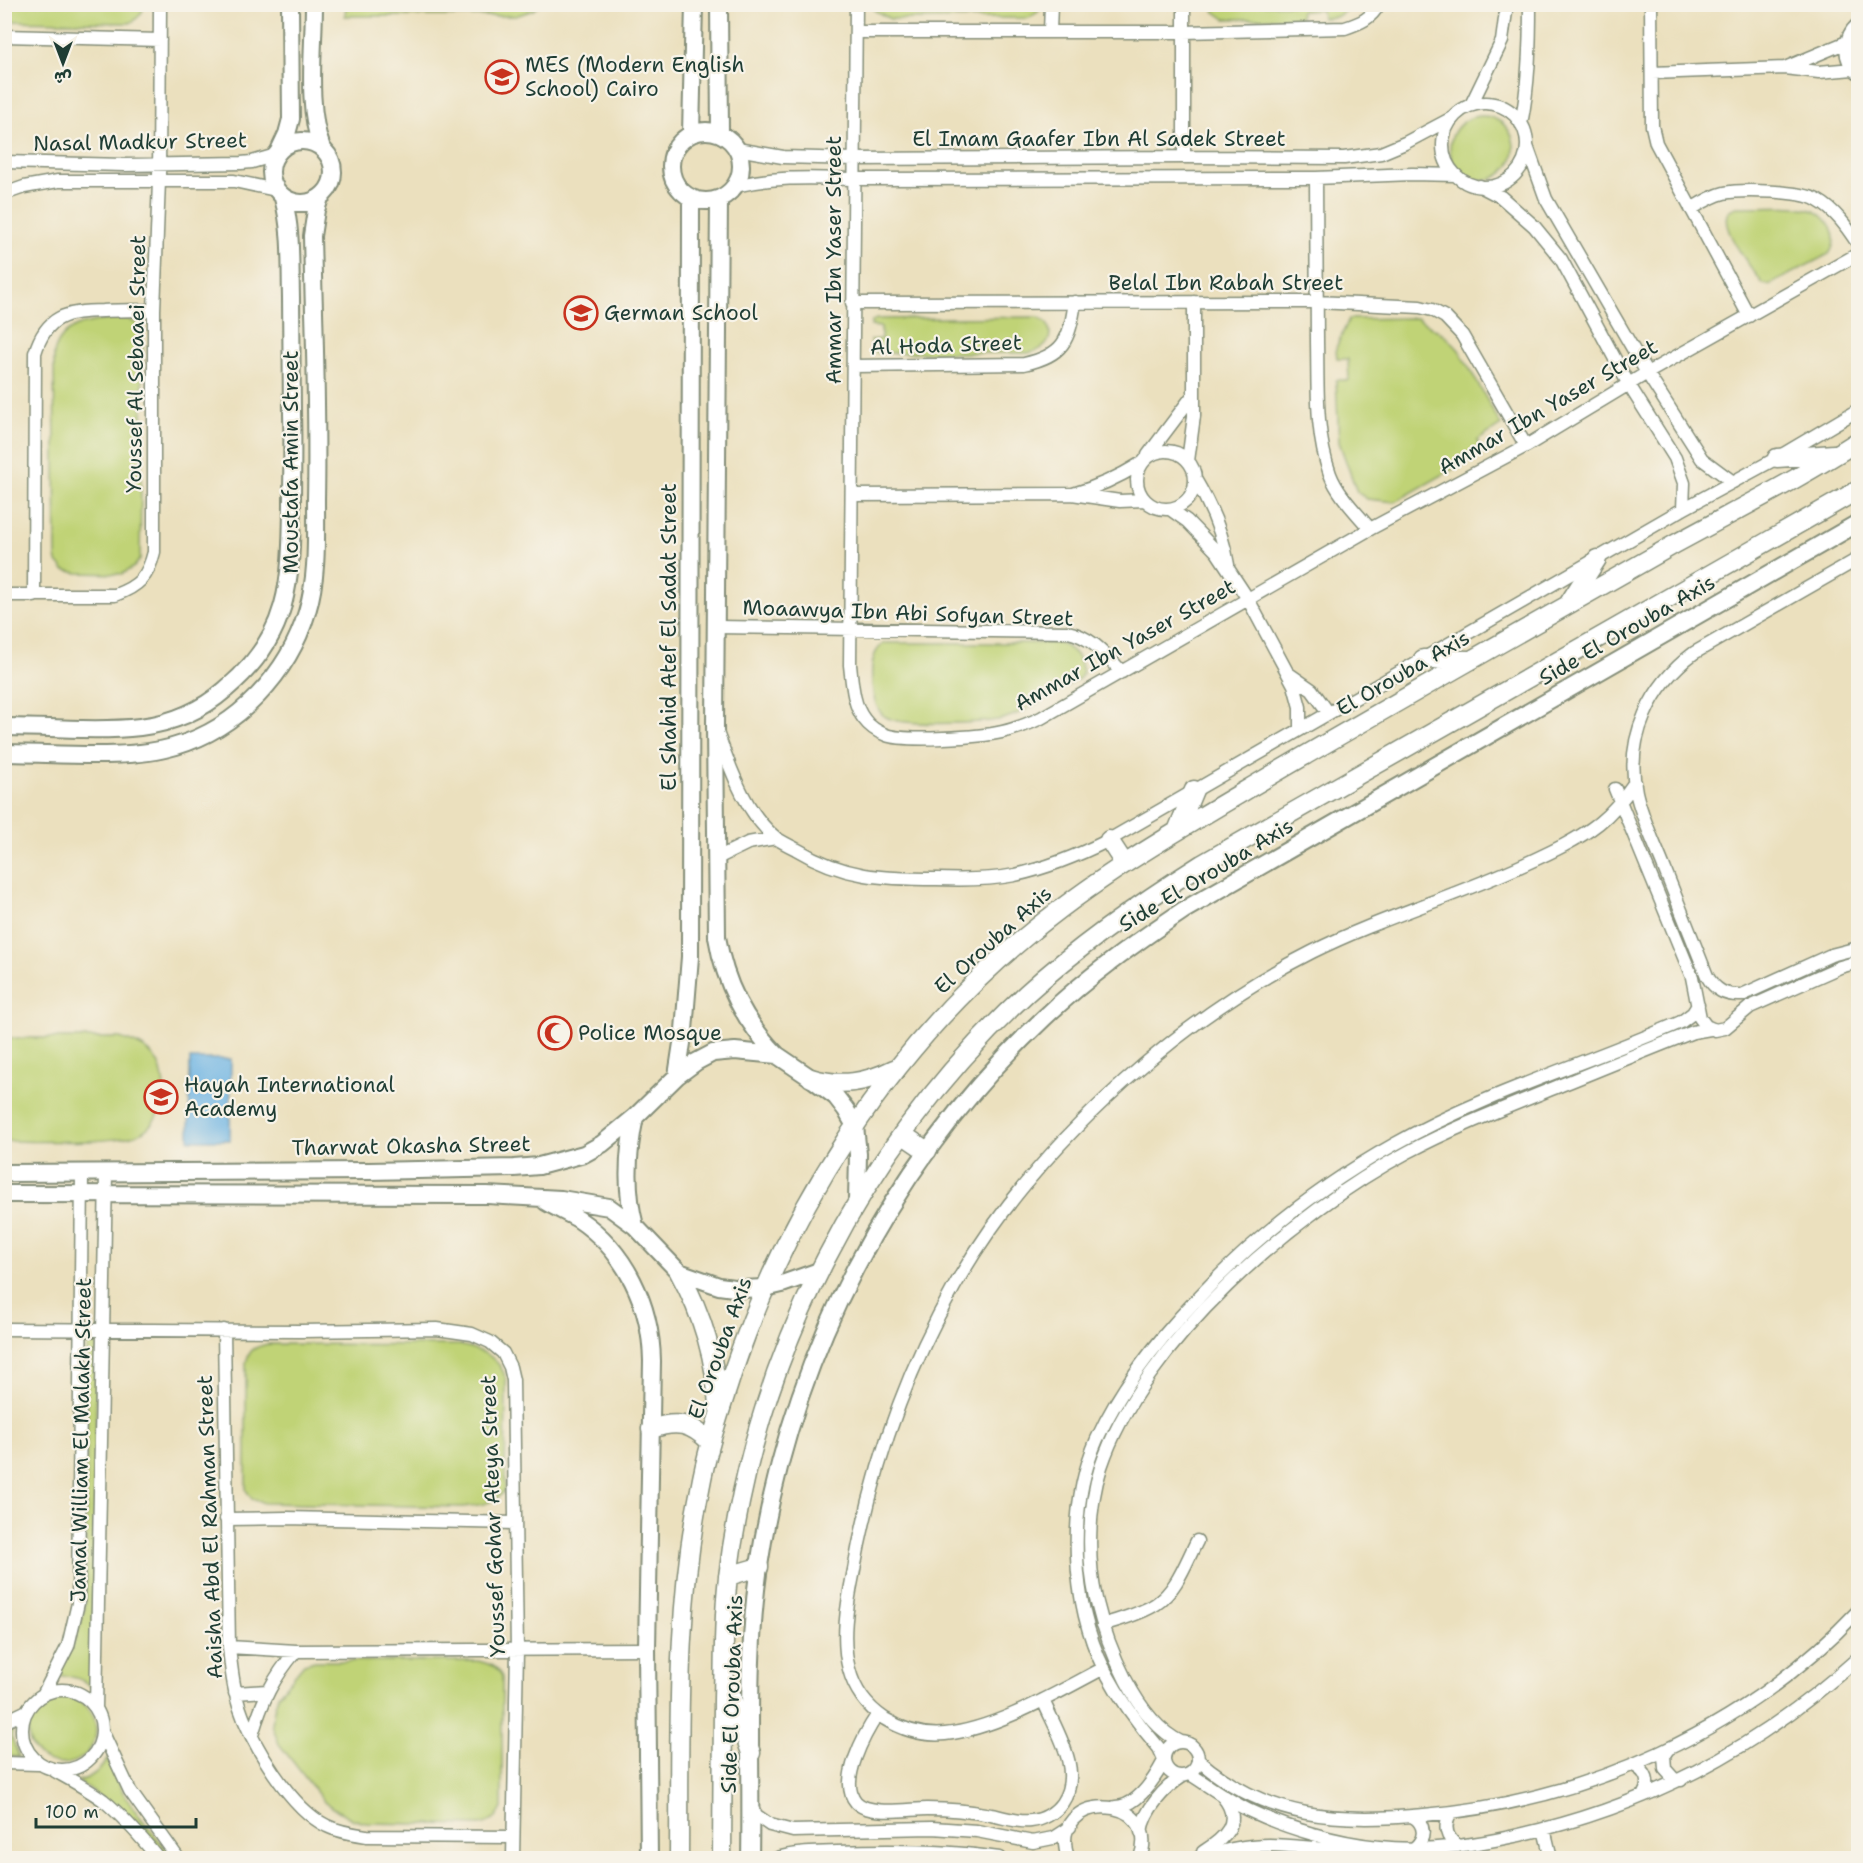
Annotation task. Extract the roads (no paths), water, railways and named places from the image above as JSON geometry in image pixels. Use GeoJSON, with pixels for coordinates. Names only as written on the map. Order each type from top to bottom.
{"type":"FeatureCollection","features":[{"type":"Feature","properties":{"kind":"main road","name":"El Orouba Axis"},"geometry":{"type":"LineString","coordinates":[[679,1858],[681,1636],[692,1538],[710,1442],[741,1348],[765,1288],[804,1208],[855,1126],[898,1067],[974,983],[1071,900],[1124,863],[1471,660],[1693,534],[1785,486],[1858,441]]}},
{"type":"Feature","properties":{"kind":"main road"},"geometry":{"type":"LineString","coordinates":[[1778,458],[1839,453]]}},
{"type":"Feature","properties":{"kind":"main road"},"geometry":{"type":"LineString","coordinates":[[722,1858],[725,1609],[735,1531],[755,1442],[783,1355],[819,1271],[857,1202],[902,1134],[952,1070],[1028,993],[1111,924],[1156,893],[1858,490]]}},
{"type":"Feature","properties":{"kind":"main road"},"geometry":{"type":"LineString","coordinates":[[1567,606],[1597,559]]}},
{"type":"Feature","properties":{"kind":"main road"},"geometry":{"type":"LineString","coordinates":[[1423,659],[1471,660]]}},
{"type":"Feature","properties":{"kind":"main road"},"geometry":{"type":"LineString","coordinates":[[1177,831],[1194,790]]}},
{"type":"Feature","properties":{"kind":"main road"},"geometry":{"type":"LineString","coordinates":[[1109,840],[1124,863]]}},
{"type":"Feature","properties":{"kind":"main road"},"geometry":{"type":"LineString","coordinates":[[811,1078],[828,1083],[865,1081],[898,1067]]}},
{"type":"Feature","properties":{"kind":"main road"},"geometry":{"type":"LineString","coordinates":[[902,1134],[927,1151]]}},
{"type":"Feature","properties":{"kind":"main road"},"geometry":{"type":"LineString","coordinates":[[679,1272],[691,1294],[708,1341],[714,1366],[718,1416]]}},
{"type":"Feature","properties":{"kind":"main road"},"geometry":{"type":"LineString","coordinates":[[651,1430],[667,1424],[683,1424],[698,1431],[710,1442]]}},
{"type":"Feature","properties":{"kind":"main road"},"geometry":{"type":"LineString","coordinates":[[728,1576],[759,1567]]}},
{"type":"Feature","properties":{"kind":"main road"},"geometry":{"type":"LineString","coordinates":[[723,1675],[751,1753]]}},
{"type":"Feature","properties":{"kind":"street","name":"Youssef Al Sebaaei Street"},"geometry":{"type":"LineString","coordinates":[[4,595],[115,595],[129,590],[142,580],[151,567],[154,552],[154,310],[159,181],[160,4]]}},
{"type":"Feature","properties":{"kind":"street"},"geometry":{"type":"LineString","coordinates":[[290,4],[291,119],[287,134],[270,172],[280,194],[295,203],[308,203],[320,198],[328,189],[333,177],[332,165],[316,133],[313,105],[314,4]]}},
{"type":"Feature","properties":{"kind":"street"},"geometry":{"type":"LineString","coordinates":[[691,134],[694,4]]}},
{"type":"Feature","properties":{"kind":"street"},"geometry":{"type":"LineString","coordinates":[[719,4],[720,134]]}},
{"type":"Feature","properties":{"kind":"street","name":"Ammar Ibn Yaser Street"},"geometry":{"type":"LineString","coordinates":[[856,4],[850,630],[853,688],[862,717],[877,730],[894,737],[979,736],[1021,727],[1041,718],[1370,529],[1526,446],[1647,373],[1858,254]]}},
{"type":"Feature","properties":{"kind":"street"},"geometry":{"type":"LineString","coordinates":[[1050,4],[1050,32]]}},
{"type":"Feature","properties":{"kind":"street"},"geometry":{"type":"LineString","coordinates":[[1184,4],[1184,157]]}},
{"type":"Feature","properties":{"kind":"street"},"geometry":{"type":"LineString","coordinates":[[856,32],[1184,32],[1345,28],[1374,14],[1379,4]]}},
{"type":"Feature","properties":{"kind":"street"},"geometry":{"type":"LineString","coordinates":[[1472,105],[1502,41],[1507,4]]}},
{"type":"Feature","properties":{"kind":"street"},"geometry":{"type":"LineString","coordinates":[[1530,4],[1529,46],[1521,124],[1546,199],[1647,373],[1702,459],[1732,482]]}},
{"type":"Feature","properties":{"kind":"street"},"geometry":{"type":"LineString","coordinates":[[1651,4],[1652,126],[1656,142],[1749,316]]}},
{"type":"Feature","properties":{"kind":"street"},"geometry":{"type":"LineString","coordinates":[[1856,71],[1848,61],[1847,42],[1849,34],[1858,24]]}},
{"type":"Feature","properties":{"kind":"street"},"geometry":{"type":"LineString","coordinates":[[4,36],[160,40]]}},
{"type":"Feature","properties":{"kind":"street"},"geometry":{"type":"LineString","coordinates":[[1785,68],[1847,42]]}},
{"type":"Feature","properties":{"kind":"street"},"geometry":{"type":"LineString","coordinates":[[1652,73],[1785,68],[1819,72],[1856,71]]}},
{"type":"Feature","properties":{"kind":"street"},"geometry":{"type":"LineString","coordinates":[[1521,124],[1508,110],[1500,106],[1481,103],[1472,105],[1452,118],[1443,141],[1444,154],[1448,166],[1467,183],[1491,186],[1512,176],[1520,168],[1527,147]]}},
{"type":"Feature","properties":{"kind":"street","name":"El Imam Gaafer Ibn Al Sadek Street"},"geometry":{"type":"LineString","coordinates":[[737,149],[783,157],[854,159],[1344,158],[1365,156],[1405,143],[1452,118]]}},
{"type":"Feature","properties":{"kind":"street"},"geometry":{"type":"LineString","coordinates":[[705,131],[720,134],[730,140],[737,149],[742,168],[735,186],[719,199],[700,201],[691,198],[676,186],[670,167],[676,147],[691,134],[705,131]]}},
{"type":"Feature","properties":{"kind":"street"},"geometry":{"type":"LineString","coordinates":[[277,153],[288,144],[300,141],[312,142],[322,148]]}},
{"type":"Feature","properties":{"kind":"street","name":"Nasal Madkur Street"},"geometry":{"type":"LineString","coordinates":[[4,162],[158,164],[252,162],[277,153]]}},
{"type":"Feature","properties":{"kind":"street","name":"El Imam Gaafer Ibn Al Sadek Street"},"geometry":{"type":"LineString","coordinates":[[735,186],[761,179],[784,177],[854,179],[1316,178],[1412,174],[1456,175]]}},
{"type":"Feature","properties":{"kind":"street"},"geometry":{"type":"LineString","coordinates":[[1316,178],[1319,415],[1326,463],[1341,494],[1370,529]]}},
{"type":"Feature","properties":{"kind":"street","name":"Nasal Madkur Street"},"geometry":{"type":"LineString","coordinates":[[4,194],[24,187],[58,181],[234,181],[280,194]]}},
{"type":"Feature","properties":{"kind":"street"},"geometry":{"type":"LineString","coordinates":[[1480,186],[1501,197],[1534,226],[1561,259],[1629,385],[1675,458],[1684,483],[1683,509]]}},
{"type":"Feature","properties":{"kind":"street"},"geometry":{"type":"LineString","coordinates":[[1690,209],[1713,197],[1730,192],[1795,193],[1816,199],[1831,210],[1858,244]]}},
{"type":"Feature","properties":{"kind":"street","name":"Moustafa Amin Street"},"geometry":{"type":"LineString","coordinates":[[4,727],[108,728],[149,725],[180,717],[218,696],[235,682],[267,643],[285,602],[290,568],[292,459],[290,234],[280,194]]}},
{"type":"Feature","properties":{"kind":"street","name":"Moustafa Amin Street"},"geometry":{"type":"LineString","coordinates":[[4,753],[114,754],[147,752],[176,746],[204,735],[252,701],[276,675],[293,648],[308,610],[315,549],[317,459],[312,236],[320,198]]}},
{"type":"Feature","properties":{"kind":"street","name":"El Shahid Atef El Sadat Street"},"geometry":{"type":"LineString","coordinates":[[677,1076],[684,1030],[690,957],[691,198]]}},
{"type":"Feature","properties":{"kind":"street"},"geometry":{"type":"LineString","coordinates":[[719,199],[715,726],[717,937],[727,981],[748,1021],[777,1055]]}},
{"type":"Feature","properties":{"kind":"street","name":"Al Hoda Street"},"geometry":{"type":"LineString","coordinates":[[852,366],[1024,364],[1043,360],[1059,349],[1066,339],[1075,302]]}},
{"type":"Feature","properties":{"kind":"street"},"geometry":{"type":"LineString","coordinates":[[1188,461],[1192,439],[1194,394],[1194,302]]}},
{"type":"Feature","properties":{"kind":"street","name":"Belal Ibn Rabah Street"},"geometry":{"type":"LineString","coordinates":[[852,303],[1317,302],[1420,307],[1444,317],[1462,336],[1526,446]]}},
{"type":"Feature","properties":{"kind":"street"},"geometry":{"type":"LineString","coordinates":[[34,596],[34,353],[39,339],[53,322],[67,313],[154,310]]}},
{"type":"Feature","properties":{"kind":"street"},"geometry":{"type":"LineString","coordinates":[[1194,394],[1172,420],[1144,460],[1136,479],[1137,487],[1144,500],[1152,506],[1170,509],[1203,536],[1229,569],[1289,675],[1300,706],[1300,729]]}},
{"type":"Feature","properties":{"kind":"street"},"geometry":{"type":"LineString","coordinates":[[715,726],[735,782],[760,820],[776,837],[811,858],[840,871],[863,876],[963,880],[1014,875],[1050,865],[1109,840],[1328,712],[1858,411]]}},
{"type":"Feature","properties":{"kind":"street"},"geometry":{"type":"LineString","coordinates":[[1072,494],[1119,477],[1154,453],[1176,452],[1188,461],[1193,469],[1195,486],[1183,504],[1170,509]]}},
{"type":"Feature","properties":{"kind":"street"},"geometry":{"type":"LineString","coordinates":[[292,459],[317,459]]}},
{"type":"Feature","properties":{"kind":"street"},"geometry":{"type":"LineString","coordinates":[[1195,478],[1220,531],[1229,569]]}},
{"type":"Feature","properties":{"kind":"street"},"geometry":{"type":"LineString","coordinates":[[852,495],[1072,494],[1104,500],[1144,500]]}},
{"type":"Feature","properties":{"kind":"street","name":"Side El Orouba Axis"},"geometry":{"type":"LineString","coordinates":[[750,1858],[751,1659],[759,1567],[768,1512],[796,1405],[839,1299],[866,1247],[927,1151],[964,1102],[1045,1017],[1089,978],[1184,910],[1858,524]]}},
{"type":"Feature","properties":{"kind":"street"},"geometry":{"type":"LineString","coordinates":[[1858,559],[1694,653],[1672,671],[1655,694],[1642,720],[1635,747],[1635,782],[1639,804],[1707,976],[1717,989],[1733,995],[1742,995],[1831,955],[1858,948]]}},
{"type":"Feature","properties":{"kind":"street"},"geometry":{"type":"LineString","coordinates":[[691,603],[704,606],[716,603]]}},
{"type":"Feature","properties":{"kind":"street"},"geometry":{"type":"LineString","coordinates":[[692,626],[704,622],[716,627]]}},
{"type":"Feature","properties":{"kind":"street","name":"Moaawya Ibn Abi Sofyan Street"},"geometry":{"type":"LineString","coordinates":[[716,627],[1068,632],[1081,635],[1092,642],[1122,672]]}},
{"type":"Feature","properties":{"kind":"street"},"geometry":{"type":"LineString","coordinates":[[1289,675],[1312,690],[1328,712]]}},
{"type":"Feature","properties":{"kind":"street"},"geometry":{"type":"LineString","coordinates":[[1104,1668],[1042,1700],[981,1725],[945,1734],[904,1729],[878,1714],[855,1687],[846,1654],[845,1633],[850,1593],[868,1502],[893,1418],[912,1371],[933,1325],[962,1275],[1017,1195],[1050,1155],[1101,1103],[1176,1038],[1264,978],[1311,953],[1377,923],[1453,895],[1538,858],[1588,830],[1620,803],[1635,782]]}},
{"type":"Feature","properties":{"kind":"street"},"geometry":{"type":"LineString","coordinates":[[1616,789],[1688,968],[1700,1018],[1710,1029]]}},
{"type":"Feature","properties":{"kind":"street"},"geometry":{"type":"LineString","coordinates":[[716,859],[757,840],[776,837]]}},
{"type":"Feature","properties":{"kind":"street"},"geometry":{"type":"LineString","coordinates":[[1858,962],[1840,967],[1750,1007],[1725,1028],[1693,1032],[1505,1108],[1407,1153],[1324,1206],[1219,1294],[1183,1333],[1138,1393],[1115,1433],[1100,1471],[1091,1522],[1092,1575],[1098,1608],[1115,1658],[1140,1703],[1162,1730],[1180,1742],[1193,1747],[1198,1761],[1239,1790],[1271,1805],[1324,1816],[1363,1818],[1412,1816],[1503,1805],[1558,1792],[1633,1765],[1715,1723],[1762,1693],[1808,1659],[1858,1611]]}},
{"type":"Feature","properties":{"kind":"street"},"geometry":{"type":"LineString","coordinates":[[1379,1847],[1333,1838],[1282,1823],[1249,1810],[1187,1775],[1170,1773],[1159,1748],[1126,1704],[1104,1668],[1085,1611],[1078,1570],[1078,1519],[1083,1483],[1097,1440],[1119,1399],[1159,1340],[1246,1250],[1284,1217],[1318,1192],[1408,1137],[1464,1110],[1681,1022],[1693,1013],[1698,1005]]}},
{"type":"Feature","properties":{"kind":"street","name":"Tharwat Okasha Street"},"geometry":{"type":"LineString","coordinates":[[4,1173],[369,1171],[531,1167],[559,1162],[584,1154],[602,1144],[635,1117],[677,1076],[696,1062],[713,1053],[735,1051],[777,1055],[836,1097],[855,1126],[858,1154],[857,1202]]}},
{"type":"Feature","properties":{"kind":"street"},"geometry":{"type":"LineString","coordinates":[[634,1226],[630,1208],[627,1163],[635,1117]]}},
{"type":"Feature","properties":{"kind":"street","name":"Jamal William El Malakh Street"},"geometry":{"type":"LineString","coordinates":[[44,1694],[68,1646],[78,1603],[82,1173]]}},
{"type":"Feature","properties":{"kind":"street","name":"Jamal William El Malakh Street"},"geometry":{"type":"LineString","coordinates":[[96,1708],[106,1173]]}},
{"type":"Feature","properties":{"kind":"street"},"geometry":{"type":"LineString","coordinates":[[4,1194],[463,1194],[584,1202],[609,1207],[634,1226],[679,1272],[719,1286],[741,1289],[765,1288],[819,1271]]}},
{"type":"Feature","properties":{"kind":"street"},"geometry":{"type":"LineString","coordinates":[[540,1199],[577,1219],[596,1233],[628,1273],[642,1299],[652,1343],[646,1649],[649,1858]]}},
{"type":"Feature","properties":{"kind":"street"},"geometry":{"type":"LineString","coordinates":[[1246,1250],[1256,1261]]}},
{"type":"Feature","properties":{"kind":"street","name":"Youssef Gohar Ateya Street"},"geometry":{"type":"LineString","coordinates":[[4,1329],[437,1329],[472,1334],[490,1342],[503,1353],[513,1380],[517,1650],[513,1858]]}},
{"type":"Feature","properties":{"kind":"street","name":"Aaisha Abd El Rahman Street"},"geometry":{"type":"LineString","coordinates":[[224,1330],[229,1647],[235,1693],[244,1720],[262,1754],[296,1803],[327,1826],[367,1836],[513,1837]]}},
{"type":"Feature","properties":{"kind":"street"},"geometry":{"type":"LineString","coordinates":[[226,1519],[286,1518],[515,1523]]}},
{"type":"Feature","properties":{"kind":"street"},"geometry":{"type":"LineString","coordinates":[[1103,1625],[1149,1608],[1165,1596],[1177,1579],[1197,1541]]}},
{"type":"Feature","properties":{"kind":"street"},"geometry":{"type":"LineString","coordinates":[[1085,1611],[1098,1608]]}},
{"type":"Feature","properties":{"kind":"street"},"geometry":{"type":"LineString","coordinates":[[229,1647],[296,1651],[646,1649]]}},
{"type":"Feature","properties":{"kind":"street"},"geometry":{"type":"LineString","coordinates":[[252,1735],[268,1691],[296,1651]]}},
{"type":"Feature","properties":{"kind":"street"},"geometry":{"type":"LineString","coordinates":[[1199,1858],[1252,1846],[1349,1850],[1379,1847],[1458,1846],[1544,1829],[1643,1796],[1723,1759],[1779,1723],[1816,1695],[1858,1658]]}},
{"type":"Feature","properties":{"kind":"street"},"geometry":{"type":"LineString","coordinates":[[38,1764],[24,1746],[21,1734],[25,1712],[33,1701],[44,1694],[58,1690],[73,1691],[86,1697],[96,1708],[103,1733],[130,1791],[178,1858]]}},
{"type":"Feature","properties":{"kind":"street"},"geometry":{"type":"LineString","coordinates":[[235,1693],[268,1691]]}},
{"type":"Feature","properties":{"kind":"street"},"geometry":{"type":"LineString","coordinates":[[878,1714],[865,1736],[852,1770],[850,1793],[860,1806],[874,1811],[954,1810],[1028,1822],[1044,1818],[1057,1809],[1065,1796],[1070,1780],[1067,1756],[1042,1700]]}},
{"type":"Feature","properties":{"kind":"street"},"geometry":{"type":"LineString","coordinates":[[4,1722],[25,1712]]}},
{"type":"Feature","properties":{"kind":"street"},"geometry":{"type":"LineString","coordinates":[[54,1770],[71,1770],[86,1763],[98,1750],[103,1733]]}},
{"type":"Feature","properties":{"kind":"street"},"geometry":{"type":"LineString","coordinates":[[1068,1858],[1065,1842],[1070,1827],[1079,1815],[1093,1807],[1121,1807],[1131,1803],[1153,1779],[1169,1748],[1180,1742]]}},
{"type":"Feature","properties":{"kind":"street"},"geometry":{"type":"LineString","coordinates":[[1668,1749],[1664,1755],[1665,1769],[1674,1779],[1681,1780]]}},
{"type":"Feature","properties":{"kind":"street"},"geometry":{"type":"LineString","coordinates":[[1140,1858],[1143,1820],[1172,1784],[1196,1768],[1198,1761]]}},
{"type":"Feature","properties":{"kind":"street"},"geometry":{"type":"LineString","coordinates":[[4,1763],[38,1764],[54,1770],[103,1800],[134,1829],[158,1858]]}},
{"type":"Feature","properties":{"kind":"street"},"geometry":{"type":"LineString","coordinates":[[1633,1765],[1644,1772],[1647,1778],[1643,1796]]}},
{"type":"Feature","properties":{"kind":"street"},"geometry":{"type":"LineString","coordinates":[[1194,1858],[1216,1845],[1228,1833],[1232,1816],[1221,1794]]}},
{"type":"Feature","properties":{"kind":"street"},"geometry":{"type":"LineString","coordinates":[[751,1807],[757,1816],[770,1825],[793,1831],[943,1829],[977,1831],[1033,1842],[1053,1838],[1070,1827]]}},
{"type":"Feature","properties":{"kind":"street"},"geometry":{"type":"LineString","coordinates":[[1115,1807],[1128,1814],[1141,1832]]}},
{"type":"Feature","properties":{"kind":"street"},"geometry":{"type":"LineString","coordinates":[[1451,1813],[1446,1828],[1450,1839],[1458,1846]]}},
{"type":"Feature","properties":{"kind":"street"},"geometry":{"type":"LineString","coordinates":[[1412,1816],[1421,1824],[1423,1835],[1422,1840],[1414,1848]]}},
{"type":"Feature","properties":{"kind":"street"},"geometry":{"type":"LineString","coordinates":[[1544,1829],[1551,1858]]}},
{"type":"Feature","properties":{"kind":"street"},"geometry":{"type":"LineString","coordinates":[[778,1858],[791,1855],[877,1851],[999,1858]]}},
{"type":"Feature","properties":{"kind":"water"},"geometry":{"type":"Polygon","coordinates":[[[190,1059],[231,1059],[230,1140],[189,1140],[190,1059]]]}},
{"type":"Feature","properties":{"kind":"place","name":"MES (Modern English School) Cairo"},"geometry":{"type":"Point","coordinates":[502,77]}},
{"type":"Feature","properties":{"kind":"place","name":"German School"},"geometry":{"type":"Point","coordinates":[581,313]}},
{"type":"Feature","properties":{"kind":"place","name":"Police Mosque"},"geometry":{"type":"Point","coordinates":[555,1033]}},
{"type":"Feature","properties":{"kind":"place","name":"Hayah International Academy"},"geometry":{"type":"Point","coordinates":[161,1097]}}]}
